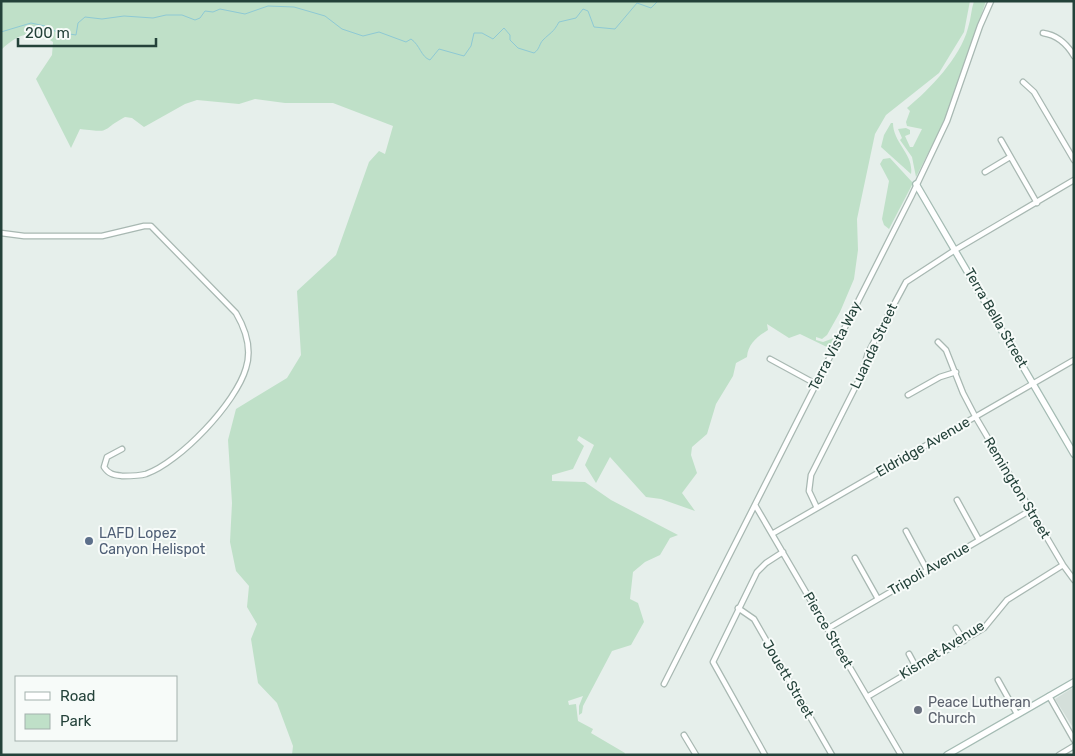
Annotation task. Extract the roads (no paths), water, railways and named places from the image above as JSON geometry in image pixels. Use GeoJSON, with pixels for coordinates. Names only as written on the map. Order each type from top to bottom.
{"type":"FeatureCollection","features":[{"type":"Feature","properties":{"kind":"street","name":"Terra Vista Way"},"geometry":{"type":"LineString","coordinates":[[664,684],[916,184],[946,121],[980,26],[991,1]]}},
{"type":"Feature","properties":{"kind":"street"},"geometry":{"type":"LineString","coordinates":[[1043,33],[1055,36],[1074,56]]}},
{"type":"Feature","properties":{"kind":"street"},"geometry":{"type":"LineString","coordinates":[[1023,82],[1034,92],[1074,160]]}},
{"type":"Feature","properties":{"kind":"street"},"geometry":{"type":"LineString","coordinates":[[1001,140],[1036,202]]}},
{"type":"Feature","properties":{"kind":"street"},"geometry":{"type":"LineString","coordinates":[[985,172],[1010,157]]}},
{"type":"Feature","properties":{"kind":"street","name":"Luanda Street"},"geometry":{"type":"LineString","coordinates":[[817,508],[809,490],[810,475],[861,376],[868,353],[900,291],[916,274],[1074,180]]}},
{"type":"Feature","properties":{"kind":"street","name":"Terra Bella Street"},"geometry":{"type":"LineString","coordinates":[[916,184],[1074,454]]}},
{"type":"Feature","properties":{"kind":"street"},"geometry":{"type":"LineString","coordinates":[[1,233],[24,236],[102,236],[151,226],[236,313],[244,326],[248,346],[247,367],[238,388],[206,430],[160,467],[145,474],[132,476],[113,475],[107,472],[104,467],[106,457],[122,449]]}},
{"type":"Feature","properties":{"kind":"street","name":"Remington Street"},"geometry":{"type":"LineString","coordinates":[[938,342],[946,350],[963,393],[975,416],[1063,565],[1074,580]]}},
{"type":"Feature","properties":{"kind":"street"},"geometry":{"type":"LineString","coordinates":[[770,359],[816,384]]}},
{"type":"Feature","properties":{"kind":"street","name":"Eldridge Avenue"},"geometry":{"type":"LineString","coordinates":[[772,534],[1074,360]]}},
{"type":"Feature","properties":{"kind":"street"},"geometry":{"type":"LineString","coordinates":[[908,395],[940,377],[956,372]]}},
{"type":"Feature","properties":{"kind":"street"},"geometry":{"type":"LineString","coordinates":[[957,500],[979,540]]}},
{"type":"Feature","properties":{"kind":"street","name":"Pierce Street"},"geometry":{"type":"LineString","coordinates":[[755,505],[901,755]]}},
{"type":"Feature","properties":{"kind":"street","name":"Tripoli Avenue"},"geometry":{"type":"LineString","coordinates":[[827,629],[1031,510]]}},
{"type":"Feature","properties":{"kind":"street"},"geometry":{"type":"LineString","coordinates":[[906,530],[927,570]]}},
{"type":"Feature","properties":{"kind":"street"},"geometry":{"type":"LineString","coordinates":[[765,755],[716,671],[713,662],[715,654],[757,572],[782,552]]}},
{"type":"Feature","properties":{"kind":"street"},"geometry":{"type":"LineString","coordinates":[[855,558],[878,599]]}},
{"type":"Feature","properties":{"kind":"street","name":"Kismet Avenue"},"geometry":{"type":"LineString","coordinates":[[867,697],[984,628],[1007,600],[1063,565]]}},
{"type":"Feature","properties":{"kind":"street","name":"Jouett Street"},"geometry":{"type":"LineString","coordinates":[[738,608],[754,619],[832,755]]}},
{"type":"Feature","properties":{"kind":"street"},"geometry":{"type":"LineString","coordinates":[[956,628],[964,641]]}},
{"type":"Feature","properties":{"kind":"street"},"geometry":{"type":"LineString","coordinates":[[909,654],[916,667]]}},
{"type":"Feature","properties":{"kind":"street"},"geometry":{"type":"LineString","coordinates":[[998,680],[1017,714]]}},
{"type":"Feature","properties":{"kind":"street"},"geometry":{"type":"LineString","coordinates":[[947,755],[1074,682]]}},
{"type":"Feature","properties":{"kind":"street"},"geometry":{"type":"LineString","coordinates":[[1050,696],[1074,740]]}},
{"type":"Feature","properties":{"kind":"street"},"geometry":{"type":"LineString","coordinates":[[684,735],[696,755]]}},
{"type":"Feature","properties":{"kind":"street"},"geometry":{"type":"LineString","coordinates":[[1059,755],[1074,746]]}},
{"type":"Feature","properties":{"kind":"waterway"},"geometry":{"type":"LineString","coordinates":[[1,32],[31,23],[45,26],[57,32],[76,35],[78,23],[85,17],[102,19],[124,16],[153,18],[166,15],[182,15],[195,20],[200,18],[205,11],[213,12],[220,9],[245,14],[268,6],[294,7],[325,16],[342,29],[363,36],[379,32],[406,42],[411,39],[424,56],[430,60],[439,49],[464,56],[471,46],[474,33],[482,33],[493,39],[504,28],[510,35],[510,40],[518,48],[534,53],[559,22],[576,18],[583,9],[588,11],[594,27],[615,29],[637,3],[651,8],[658,1]]}},
{"type":"Feature","properties":{"kind":"place","name":"LAFD Lopez Canyon Helispot"},"geometry":{"type":"Point","coordinates":[89,541]}},
{"type":"Feature","properties":{"kind":"place","name":"Peace Lutheran Church"},"geometry":{"type":"Point","coordinates":[918,710]}}]}
